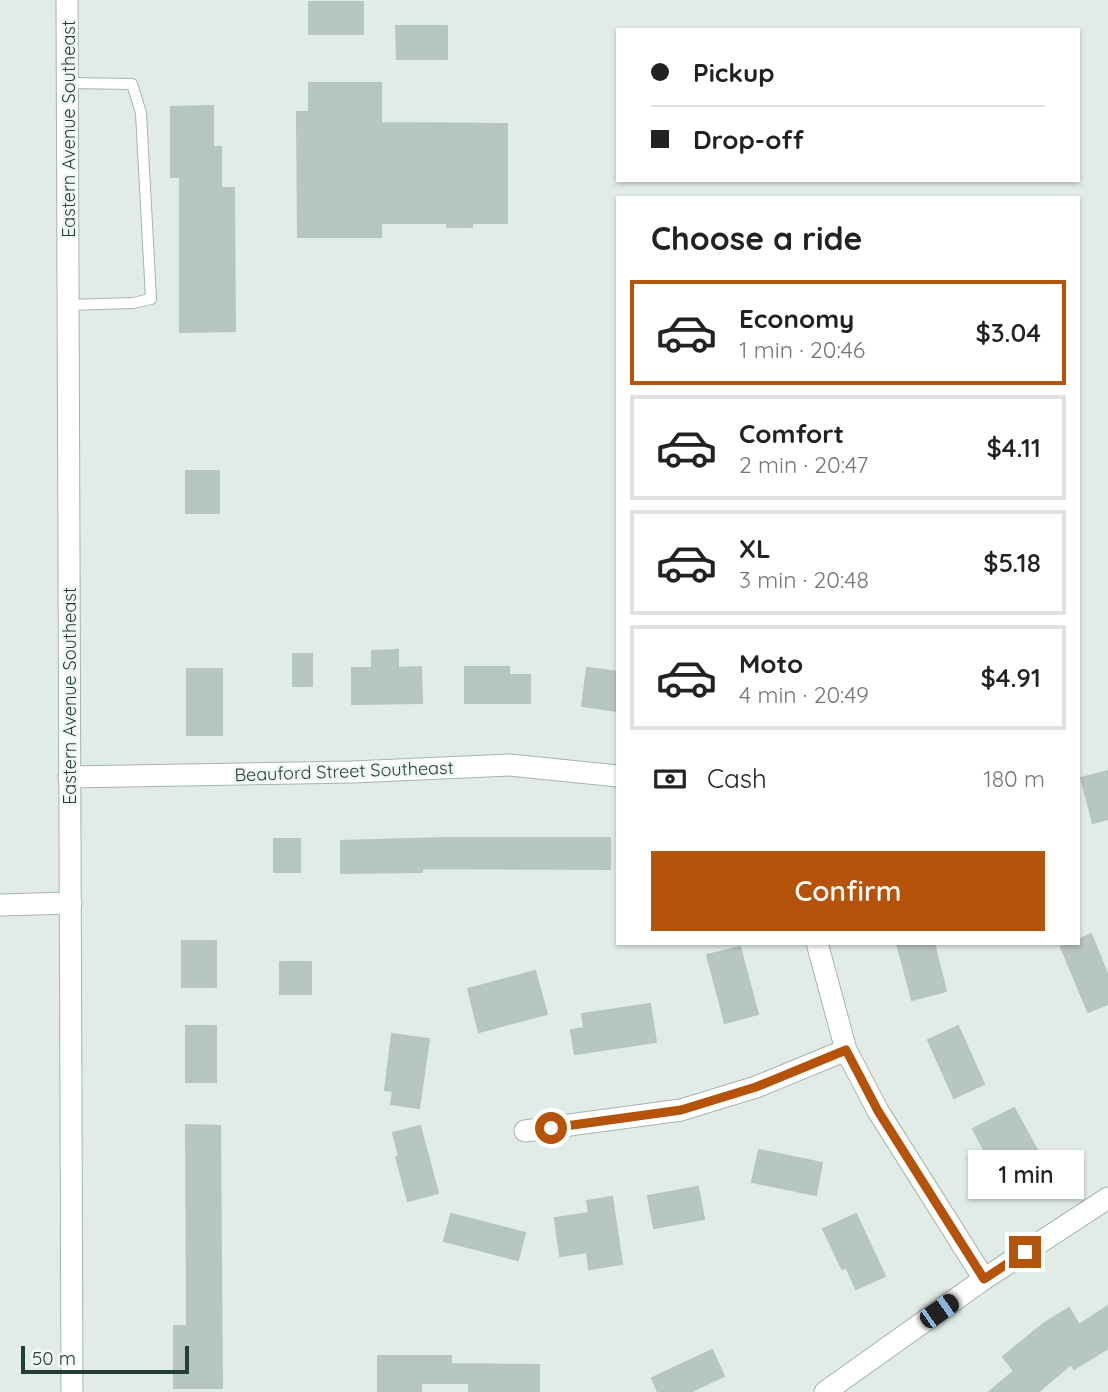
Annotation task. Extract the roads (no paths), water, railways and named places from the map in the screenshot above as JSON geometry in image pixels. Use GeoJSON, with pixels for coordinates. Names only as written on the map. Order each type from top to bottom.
{"type":"FeatureCollection","features":[{"type":"Feature","properties":{"kind":"street","name":"Eastern Avenue Southeast"},"geometry":{"type":"LineString","coordinates":[[67,0],[72,1392]]}},
{"type":"Feature","properties":{"kind":"street","name":"Beauford Street Southeast"},"geometry":{"type":"LineString","coordinates":[[69,777],[352,772],[510,765],[616,776]]}},
{"type":"Feature","properties":{"kind":"street"},"geometry":{"type":"LineString","coordinates":[[0,905],[71,903]]}},
{"type":"Feature","properties":{"kind":"street"},"geometry":{"type":"LineString","coordinates":[[818,945],[846,1050],[878,1111],[984,1279]]}},
{"type":"Feature","properties":{"kind":"street"},"geometry":{"type":"LineString","coordinates":[[525,1131],[681,1110],[756,1087],[846,1050]]}},
{"type":"Feature","properties":{"kind":"street"},"geometry":{"type":"LineString","coordinates":[[825,1392],[984,1279],[1108,1198]]}},
{"type":"Feature","properties":{"kind":"lane"},"geometry":{"type":"LineString","coordinates":[[68,83],[132,83],[141,113],[152,299],[133,303],[68,305]]}}]}
